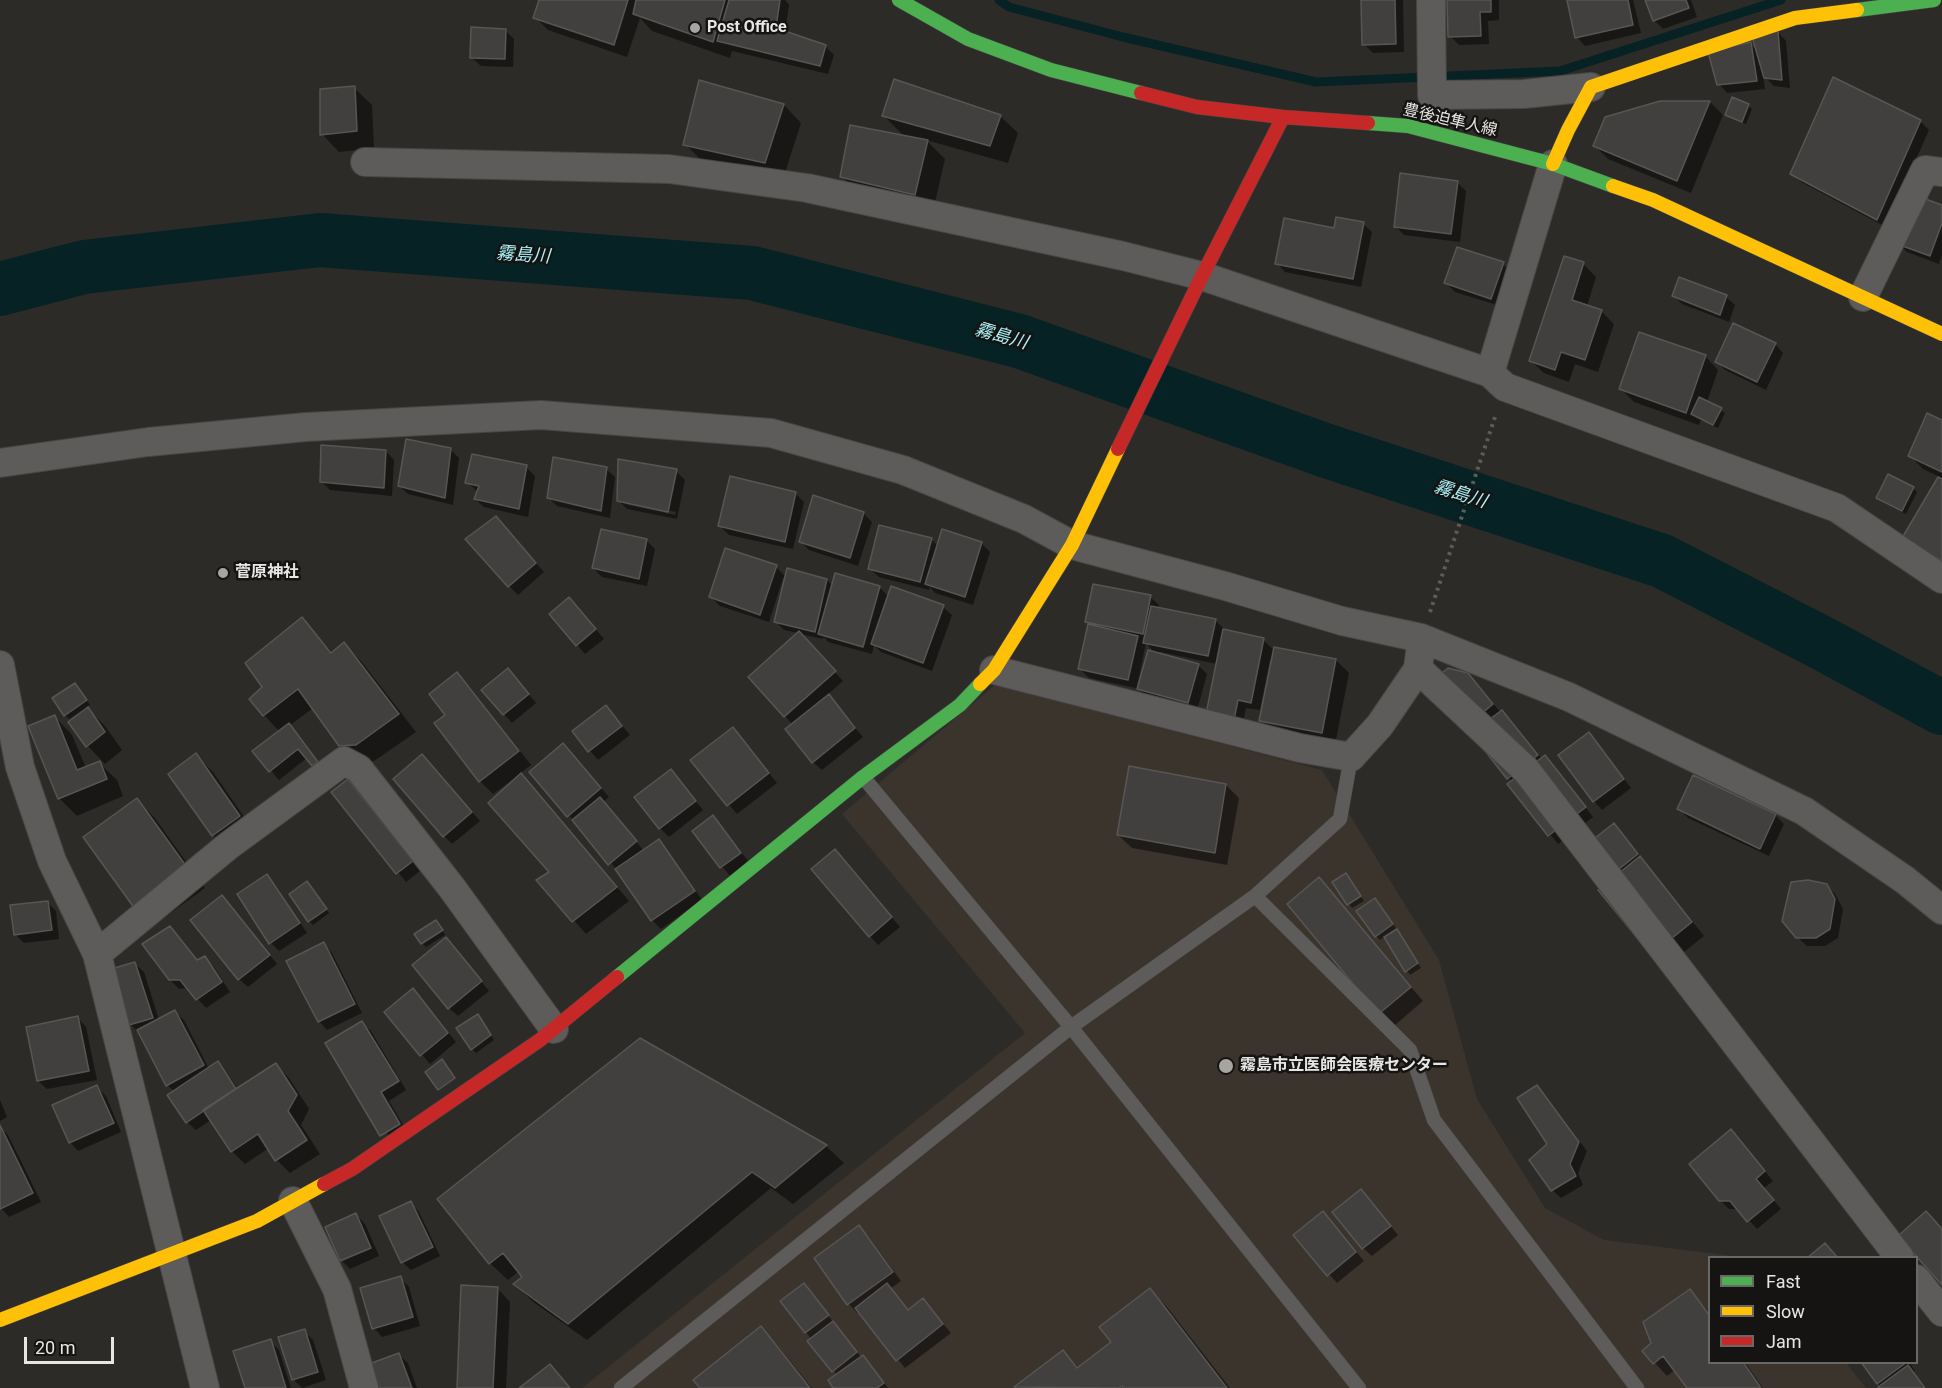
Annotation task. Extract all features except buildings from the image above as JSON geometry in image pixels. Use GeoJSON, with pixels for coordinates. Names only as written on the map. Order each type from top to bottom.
{"type":"FeatureCollection","features":[{"type":"Feature","properties":{"kind":"street","name":"豊後迫隼人線"},"geometry":{"type":"LineString","coordinates":[[899,0],[968,39],[1051,70],[1197,107],[1283,117],[1408,126],[1553,164],[1653,200],[1942,334]]}},
{"type":"Feature","properties":{"kind":"street"},"geometry":{"type":"LineString","coordinates":[[1431,0],[1432,95],[1524,94],[1591,87],[1795,18],[1934,0]]}},
{"type":"Feature","properties":{"kind":"street"},"geometry":{"type":"LineString","coordinates":[[1498,380],[1553,164],[1591,87]]}},
{"type":"Feature","properties":{"kind":"street"},"geometry":{"type":"LineString","coordinates":[[0,1320],[257,1221],[352,1169],[540,1040],[863,777],[960,705],[994,670],[1072,545],[1202,276],[1283,117]]}},
{"type":"Feature","properties":{"kind":"street"},"geometry":{"type":"LineString","coordinates":[[365,162],[669,169],[796,186],[1034,236],[1202,276],[1498,380],[1837,508],[1942,579]]}},
{"type":"Feature","properties":{"kind":"street"},"geometry":{"type":"LineString","coordinates":[[1863,297],[1925,170],[1942,172]]}},
{"type":"Feature","properties":{"kind":"street"},"geometry":{"type":"LineString","coordinates":[[0,463],[148,442],[306,427],[541,415],[771,434],[903,470],[1024,519],[1072,545],[1225,586],[1342,621],[1421,638],[1569,697],[1804,811],[1905,880],[1942,910]]}},
{"type":"Feature","properties":{"kind":"street"},"geometry":{"type":"LineString","coordinates":[[994,670],[1300,748],[1351,757],[1380,726],[1418,669],[1421,638]]}},
{"type":"Feature","properties":{"kind":"street"},"geometry":{"type":"LineString","coordinates":[[0,664],[20,767],[27,788],[52,861],[97,954],[206,1388]]}},
{"type":"Feature","properties":{"kind":"street"},"geometry":{"type":"LineString","coordinates":[[1418,669],[1526,770],[1899,1256]]}},
{"type":"Feature","properties":{"kind":"street"},"geometry":{"type":"LineString","coordinates":[[97,954],[228,846],[344,761],[359,769],[452,888],[554,1029]]}},
{"type":"Feature","properties":{"kind":"street"},"geometry":{"type":"LineString","coordinates":[[293,1201],[338,1289],[364,1388]]}},
{"type":"Feature","properties":{"kind":"street"},"geometry":{"type":"LineString","coordinates":[[1918,1280],[1942,1312]]}},
{"type":"Feature","properties":{"kind":"lane"},"geometry":{"type":"LineString","coordinates":[[621,1388],[1071,1027],[1255,896],[1340,819],[1351,757]]}},
{"type":"Feature","properties":{"kind":"lane"},"geometry":{"type":"LineString","coordinates":[[863,777],[1071,1027],[1359,1388]]}},
{"type":"Feature","properties":{"kind":"lane"},"geometry":{"type":"LineString","coordinates":[[1255,896],[1410,1050],[1434,1120],[1637,1388]]}},
{"type":"Feature","properties":{"kind":"path"},"geometry":{"type":"LineString","coordinates":[[1421,638],[1498,380]]}},
{"type":"Feature","properties":{"kind":"shaded area","name":"霧島市立医師会医療センター"},"geometry":{"type":"Polygon","coordinates":[[[995,685],[1322,770],[1439,960],[1477,1099],[1545,1208],[1604,1240],[1733,1256],[1708,1256],[1708,1364],[1847,1364],[1866,1388],[582,1388],[1025,1033],[842,814],[995,685]]]}},
{"type":"Feature","properties":{"kind":"waterway"},"geometry":{"type":"LineString","coordinates":[[999,0],[1009,7],[1123,37],[1316,82],[1560,71],[1781,0]]}},
{"type":"Feature","properties":{"kind":"waterway","name":"霧島川"},"geometry":{"type":"LineString","coordinates":[[0,289],[84,267],[320,240],[752,273],[1019,341],[1327,451],[1662,561],[1942,708]]}},
{"type":"Feature","properties":{"kind":"traffic: fast"},"geometry":{"type":"LineString","coordinates":[[899,0],[968,39],[1051,70],[1141,93]]}},
{"type":"Feature","properties":{"kind":"traffic: fast"},"geometry":{"type":"LineString","coordinates":[[1857,10],[1934,0]]}},
{"type":"Feature","properties":{"kind":"traffic: fast"},"geometry":{"type":"LineString","coordinates":[[1368,123],[1408,126],[1553,164],[1613,186]]}},
{"type":"Feature","properties":{"kind":"traffic: fast"},"geometry":{"type":"LineString","coordinates":[[617,977],[863,777],[960,705],[980,684]]}},
{"type":"Feature","properties":{"kind":"traffic: slow"},"geometry":{"type":"LineString","coordinates":[[1553,164],[1591,87],[1795,18],[1857,10]]}},
{"type":"Feature","properties":{"kind":"traffic: slow"},"geometry":{"type":"LineString","coordinates":[[1613,186],[1653,200],[1942,334]]}},
{"type":"Feature","properties":{"kind":"traffic: slow"},"geometry":{"type":"LineString","coordinates":[[980,684],[994,670],[1072,545],[1118,449]]}},
{"type":"Feature","properties":{"kind":"traffic: slow"},"geometry":{"type":"LineString","coordinates":[[0,1320],[257,1221],[324,1184]]}},
{"type":"Feature","properties":{"kind":"traffic: jam"},"geometry":{"type":"LineString","coordinates":[[1141,93],[1197,107],[1283,117],[1368,123]]}},
{"type":"Feature","properties":{"kind":"traffic: jam"},"geometry":{"type":"LineString","coordinates":[[1118,449],[1283,117]]}},
{"type":"Feature","properties":{"kind":"traffic: jam"},"geometry":{"type":"LineString","coordinates":[[324,1184],[352,1169],[540,1040],[617,977]]}},
{"type":"Feature","properties":{"kind":"place","name":"Post Office"},"geometry":{"type":"Point","coordinates":[695,28]}},
{"type":"Feature","properties":{"kind":"place","name":"菅原神社"},"geometry":{"type":"Point","coordinates":[223,573]}},
{"type":"Feature","properties":{"kind":"place","name":"霧島市立医師会医療センター"},"geometry":{"type":"Point","coordinates":[1226,1066]}}]}
